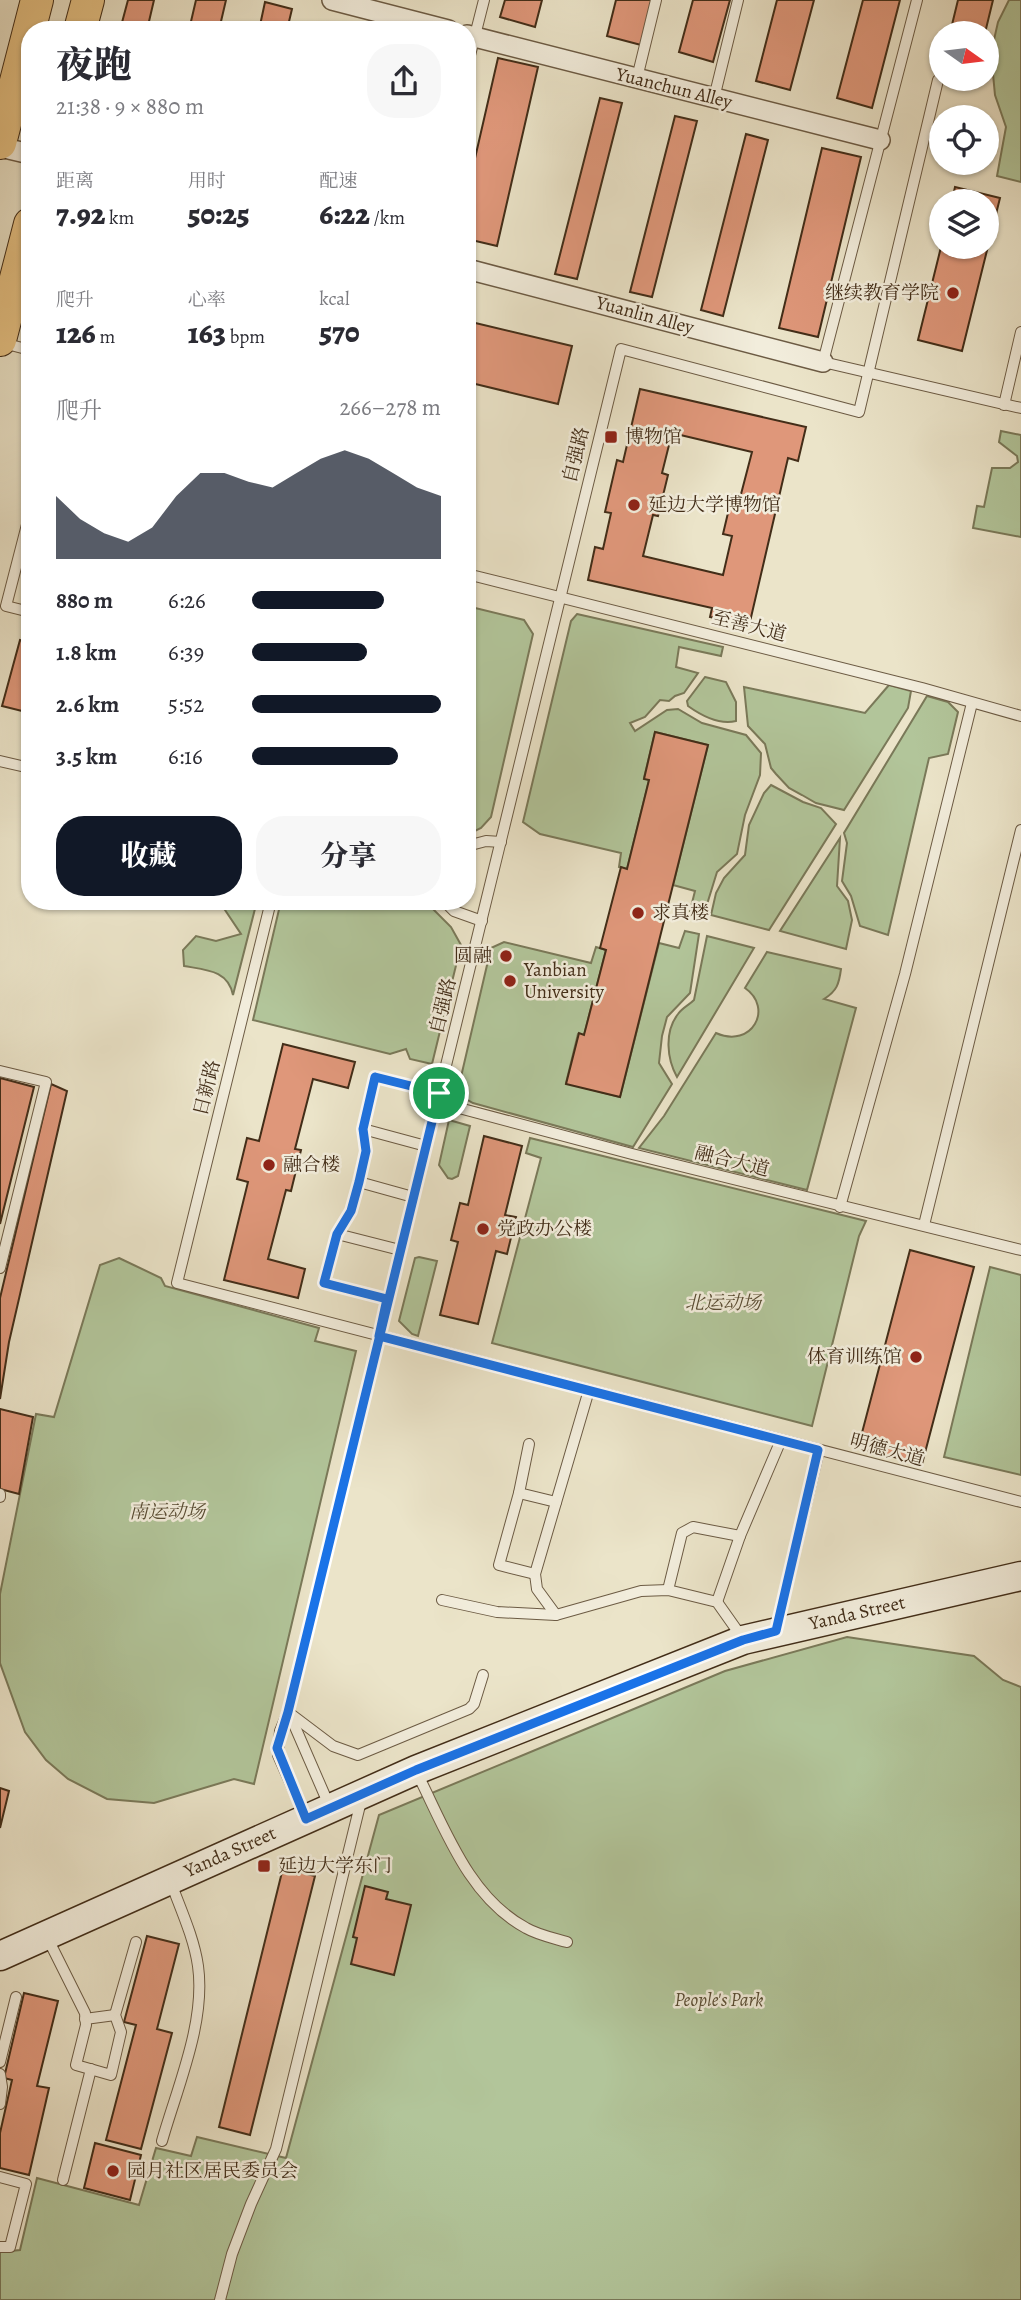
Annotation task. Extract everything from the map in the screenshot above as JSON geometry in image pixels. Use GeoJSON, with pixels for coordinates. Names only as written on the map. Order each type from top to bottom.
{"type":"FeatureCollection","features":[{"type":"Feature","properties":{"kind":"main road"},"geometry":{"type":"LineString","coordinates":[[32,21],[37,0]]}},
{"type":"Feature","properties":{"kind":"main road"},"geometry":{"type":"LineString","coordinates":[[82,21],[88,0]]}},
{"type":"Feature","properties":{"kind":"main road"},"geometry":{"type":"LineString","coordinates":[[0,145],[21,63]]}},
{"type":"Feature","properties":{"kind":"main road"},"geometry":{"type":"LineString","coordinates":[[0,341],[21,259]]}},
{"type":"Feature","properties":{"kind":"main road","name":"Yanda Street"},"geometry":{"type":"LineString","coordinates":[[0,1956],[416,1770],[743,1640],[1021,1576]]}},
{"type":"Feature","properties":{"kind":"street"},"geometry":{"type":"LineString","coordinates":[[332,0],[413,21]]}},
{"type":"Feature","properties":{"kind":"street","name":"Yuanchun Alley"},"geometry":{"type":"LineString","coordinates":[[476,37],[880,141]]}},
{"type":"Feature","properties":{"kind":"street"},"geometry":{"type":"LineString","coordinates":[[0,145],[21,151]]}},
{"type":"Feature","properties":{"kind":"street","name":"Yuanlin Alley"},"geometry":{"type":"LineString","coordinates":[[476,271],[823,362]]}},
{"type":"Feature","properties":{"kind":"lane"},"geometry":{"type":"LineString","coordinates":[[476,22],[484,0]]}},
{"type":"Feature","properties":{"kind":"lane"},"geometry":{"type":"LineString","coordinates":[[637,78],[656,0]]}},
{"type":"Feature","properties":{"kind":"lane"},"geometry":{"type":"LineString","coordinates":[[714,98],[738,0]]}},
{"type":"Feature","properties":{"kind":"lane"},"geometry":{"type":"LineString","coordinates":[[917,0],[823,362],[1021,408]]}},
{"type":"Feature","properties":{"kind":"lane"},"geometry":{"type":"LineString","coordinates":[[868,373],[935,91]]}},
{"type":"Feature","properties":{"kind":"lane"},"geometry":{"type":"LineString","coordinates":[[1004,405],[1021,331]]}},
{"type":"Feature","properties":{"kind":"lane"},"geometry":{"type":"LineString","coordinates":[[0,341],[21,347]]}},
{"type":"Feature","properties":{"kind":"lane","name":"自强路"},"geometry":{"type":"LineString","coordinates":[[318,1813],[278,1755],[281,1731],[288,1712],[621,349],[859,412],[868,373]]}},
{"type":"Feature","properties":{"kind":"lane"},"geometry":{"type":"LineString","coordinates":[[21,548],[6,606],[21,610]]}},
{"type":"Feature","properties":{"kind":"lane","name":"至善大道"},"geometry":{"type":"LineString","coordinates":[[476,577],[922,688],[1021,716]]}},
{"type":"Feature","properties":{"kind":"lane"},"geometry":{"type":"LineString","coordinates":[[840,1206],[905,974],[972,703]]}},
{"type":"Feature","properties":{"kind":"lane"},"geometry":{"type":"LineString","coordinates":[[0,761],[21,766]]}},
{"type":"Feature","properties":{"kind":"lane"},"geometry":{"type":"LineString","coordinates":[[924,1225],[1021,831]]}},
{"type":"Feature","properties":{"kind":"lane"},"geometry":{"type":"LineString","coordinates":[[476,844],[501,842]]}},
{"type":"Feature","properties":{"kind":"lane","name":"日新路"},"geometry":{"type":"LineString","coordinates":[[177,1283],[269,910]]}},
{"type":"Feature","properties":{"kind":"lane"},"geometry":{"type":"LineString","coordinates":[[453,910],[482,921]]}},
{"type":"Feature","properties":{"kind":"lane"},"geometry":{"type":"LineString","coordinates":[[0,1071],[46,1082],[0,1268]]}},
{"type":"Feature","properties":{"kind":"lane","name":"融合大道"},"geometry":{"type":"LineString","coordinates":[[363,1129],[375,1077],[439,1093],[459,1108],[1021,1250]]}},
{"type":"Feature","properties":{"kind":"lane"},"geometry":{"type":"LineString","coordinates":[[387,1299],[324,1283],[337,1234],[351,1211],[359,1182],[366,1151],[363,1129],[426,1146]]}},
{"type":"Feature","properties":{"kind":"lane"},"geometry":{"type":"LineString","coordinates":[[359,1182],[413,1197]]}},
{"type":"Feature","properties":{"kind":"lane"},"geometry":{"type":"LineString","coordinates":[[337,1234],[400,1250]]}},
{"type":"Feature","properties":{"kind":"lane","name":"明德大道"},"geometry":{"type":"LineString","coordinates":[[177,1283],[1021,1503]]}},
{"type":"Feature","properties":{"kind":"lane"},"geometry":{"type":"LineString","coordinates":[[556,1615],[537,1589],[535,1574],[589,1390]]}},
{"type":"Feature","properties":{"kind":"lane"},"geometry":{"type":"LineString","coordinates":[[717,1602],[740,1536],[781,1440]]}},
{"type":"Feature","properties":{"kind":"lane"},"geometry":{"type":"LineString","coordinates":[[529,1444],[499,1565],[535,1574]]}},
{"type":"Feature","properties":{"kind":"lane"},"geometry":{"type":"LineString","coordinates":[[776,1631],[818,1450]]}},
{"type":"Feature","properties":{"kind":"lane"},"geometry":{"type":"LineString","coordinates":[[519,1493],[556,1502]]}},
{"type":"Feature","properties":{"kind":"lane"},"geometry":{"type":"LineString","coordinates":[[668,1590],[682,1532],[687,1528],[740,1536]]}},
{"type":"Feature","properties":{"kind":"lane"},"geometry":{"type":"LineString","coordinates":[[442,1600],[497,1612],[556,1615],[641,1591],[668,1590],[717,1602],[743,1640]]}},
{"type":"Feature","properties":{"kind":"lane"},"geometry":{"type":"LineString","coordinates":[[288,1712],[333,1746],[358,1755],[469,1709],[474,1704],[483,1675]]}},
{"type":"Feature","properties":{"kind":"lane"},"geometry":{"type":"LineString","coordinates":[[288,1712],[318,1813]]}},
{"type":"Feature","properties":{"kind":"lane"},"geometry":{"type":"LineString","coordinates":[[416,1770],[468,1873],[488,1897],[509,1918],[528,1930],[567,1942]]}},
{"type":"Feature","properties":{"kind":"lane"},"geometry":{"type":"LineString","coordinates":[[220,2300],[242,2229],[276,2149],[362,1794]]}},
{"type":"Feature","properties":{"kind":"lane"},"geometry":{"type":"LineString","coordinates":[[162,2141],[200,2002],[198,1967],[170,1880]]}},
{"type":"Feature","properties":{"kind":"lane"},"geometry":{"type":"LineString","coordinates":[[46,1935],[85,2019],[76,2065],[111,2075],[121,2032],[116,2015],[136,1942]]}},
{"type":"Feature","properties":{"kind":"lane"},"geometry":{"type":"LineString","coordinates":[[0,2059],[16,1997]]}},
{"type":"Feature","properties":{"kind":"lane"},"geometry":{"type":"LineString","coordinates":[[85,2019],[116,2015]]}},
{"type":"Feature","properties":{"kind":"lane"},"geometry":{"type":"LineString","coordinates":[[63,2180],[91,2069]]}},
{"type":"Feature","properties":{"kind":"lane"},"geometry":{"type":"LineString","coordinates":[[0,2074],[0,2104]]}},
{"type":"Feature","properties":{"kind":"lane"},"geometry":{"type":"LineString","coordinates":[[0,2177],[26,2184],[10,2247],[0,2247]]}},
{"type":"Feature","properties":{"kind":"green space"},"geometry":{"type":"Polygon","coordinates":[[[1009,0],[1021,0],[1021,182],[997,176],[1006,127],[995,91],[999,91],[998,21],[1009,0]]]}},
{"type":"Feature","properties":{"kind":"green space"},"geometry":{"type":"Polygon","coordinates":[[[1001,431],[1021,435],[1021,537],[973,528],[977,506],[984,507],[992,468],[1010,468],[1018,462],[1017,456],[999,442],[1001,431]]]}},
{"type":"Feature","properties":{"kind":"green space"},"geometry":{"type":"Polygon","coordinates":[[[476,608],[524,620],[533,634],[491,817],[476,830],[476,608]]]}},
{"type":"Feature","properties":{"kind":"green space"},"geometry":{"type":"Polygon","coordinates":[[[577,614],[723,647],[721,656],[679,647],[676,667],[698,673],[684,693],[669,701],[660,700],[645,717],[630,723],[635,731],[667,710],[678,709],[702,723],[746,735],[761,753],[760,775],[745,815],[737,854],[717,872],[704,914],[690,911],[695,891],[673,885],[708,745],[655,732],[644,778],[649,780],[627,869],[619,867],[621,853],[540,834],[523,822],[571,621],[577,614]]]}},
{"type":"Feature","properties":{"kind":"green space"},"geometry":{"type":"Polygon","coordinates":[[[705,677],[726,682],[736,702],[736,721],[711,719],[688,706],[687,701],[705,677]]]}},
{"type":"Feature","properties":{"kind":"green space"},"geometry":{"type":"Polygon","coordinates":[[[889,685],[911,691],[908,708],[844,810],[816,803],[789,788],[771,768],[765,744],[748,726],[744,687],[865,713],[889,685]]]}},
{"type":"Feature","properties":{"kind":"green space"},"geometry":{"type":"Polygon","coordinates":[[[927,696],[948,702],[958,712],[948,754],[929,758],[888,935],[860,926],[851,896],[842,881],[847,843],[844,833],[927,696]]]}},
{"type":"Feature","properties":{"kind":"green space"},"geometry":{"type":"Polygon","coordinates":[[[771,785],[821,808],[836,824],[769,930],[711,915],[716,893],[724,878],[745,855],[749,825],[764,793],[771,785]]]}},
{"type":"Feature","properties":{"kind":"green space"},"geometry":{"type":"Polygon","coordinates":[[[840,838],[837,886],[848,901],[852,920],[846,949],[780,931],[840,838]]]}},
{"type":"Feature","properties":{"kind":"green space"},"geometry":{"type":"Polygon","coordinates":[[[225,910],[255,910],[233,995],[221,976],[208,970],[184,966],[183,950],[196,936],[216,941],[241,934],[225,910]]]}},
{"type":"Feature","properties":{"kind":"green space"},"geometry":{"type":"Polygon","coordinates":[[[279,910],[434,910],[451,927],[461,945],[432,1064],[410,1059],[406,1049],[390,1054],[253,1020],[279,910]]]}},
{"type":"Feature","properties":{"kind":"green space"},"geometry":{"type":"Polygon","coordinates":[[[685,931],[699,934],[690,993],[667,1017],[659,1063],[672,1084],[633,1147],[473,1103],[457,1094],[491,948],[504,942],[591,963],[596,947],[606,950],[584,1035],[578,1034],[566,1083],[620,1097],[659,943],[679,948],[685,931]]]}},
{"type":"Feature","properties":{"kind":"green space"},"geometry":{"type":"Polygon","coordinates":[[[707,936],[754,948],[677,1077],[669,1054],[669,1037],[680,1012],[694,1000],[707,936]]]}},
{"type":"Feature","properties":{"kind":"green space"},"geometry":{"type":"Polygon","coordinates":[[[767,952],[841,969],[837,987],[824,999],[856,1008],[807,1190],[639,1148],[664,1116],[716,1033],[740,1036],[755,1024],[758,1006],[754,996],[745,988],[767,952]]]}},
{"type":"Feature","properties":{"kind":"green space"},"geometry":{"type":"Polygon","coordinates":[[[449,1120],[470,1126],[458,1176],[452,1179],[448,1178],[439,1165],[449,1120]]]}},
{"type":"Feature","properties":{"kind":"green space","name":"北运动场"},"geometry":{"type":"Polygon","coordinates":[[[530,1138],[866,1221],[859,1236],[812,1426],[492,1343],[541,1158],[526,1153],[530,1138]]]}},
{"type":"Feature","properties":{"kind":"green space","name":"南运动场"},"geometry":{"type":"Polygon","coordinates":[[[119,1258],[161,1278],[165,1286],[319,1328],[315,1341],[356,1351],[254,1784],[234,1779],[154,1803],[107,1799],[68,1779],[46,1760],[25,1732],[0,1663],[0,1594],[36,1414],[54,1417],[100,1265],[119,1258]]]}},
{"type":"Feature","properties":{"kind":"green space"},"geometry":{"type":"Polygon","coordinates":[[[415,1258],[437,1261],[418,1336],[412,1334],[399,1321],[415,1258]]]}},
{"type":"Feature","properties":{"kind":"green space"},"geometry":{"type":"Polygon","coordinates":[[[990,1267],[1021,1275],[1021,1475],[944,1457],[990,1267]]]}},
{"type":"Feature","properties":{"kind":"green space","name":"People's Park"},"geometry":{"type":"Polygon","coordinates":[[[847,1637],[974,1656],[1003,1680],[1021,1687],[1021,2300],[0,2300],[0,2252],[20,2250],[37,2178],[139,2205],[156,2148],[191,2156],[197,2137],[286,2158],[379,1815],[725,1671],[847,1637]]]}},
{"type":"Feature","properties":{"kind":"building"},"geometry":{"type":"Polygon","coordinates":[[[128,0],[154,0],[149,21],[122,21],[128,0]]]}},
{"type":"Feature","properties":{"kind":"building"},"geometry":{"type":"Polygon","coordinates":[[[196,0],[226,0],[221,21],[191,21],[196,0]]]}},
{"type":"Feature","properties":{"kind":"building"},"geometry":{"type":"Polygon","coordinates":[[[505,0],[542,0],[535,27],[500,17],[505,0]]]}},
{"type":"Feature","properties":{"kind":"building"},"geometry":{"type":"Polygon","coordinates":[[[616,0],[653,0],[641,45],[607,36],[616,0]]]}},
{"type":"Feature","properties":{"kind":"building"},"geometry":{"type":"Polygon","coordinates":[[[693,0],[730,0],[713,62],[679,52],[693,0]]]}},
{"type":"Feature","properties":{"kind":"building"},"geometry":{"type":"Polygon","coordinates":[[[777,0],[814,0],[790,90],[756,81],[777,0]]]}},
{"type":"Feature","properties":{"kind":"building"},"geometry":{"type":"Polygon","coordinates":[[[863,0],[900,0],[872,108],[837,98],[863,0]]]}},
{"type":"Feature","properties":{"kind":"building"},"geometry":{"type":"Polygon","coordinates":[[[958,0],[993,0],[988,21],[953,21],[958,0]]]}},
{"type":"Feature","properties":{"kind":"building"},"geometry":{"type":"Polygon","coordinates":[[[265,2],[292,9],[289,21],[261,21],[265,2]]]}},
{"type":"Feature","properties":{"kind":"building"},"geometry":{"type":"Polygon","coordinates":[[[498,58],[538,67],[497,246],[476,241],[476,154],[498,58]]]}},
{"type":"Feature","properties":{"kind":"building"},"geometry":{"type":"Polygon","coordinates":[[[600,98],[622,103],[577,279],[555,274],[600,98]]]}},
{"type":"Feature","properties":{"kind":"building"},"geometry":{"type":"Polygon","coordinates":[[[675,116],[697,121],[652,297],[630,292],[675,116]]]}},
{"type":"Feature","properties":{"kind":"building"},"geometry":{"type":"Polygon","coordinates":[[[746,134],[768,140],[723,316],[701,310],[746,134]]]}},
{"type":"Feature","properties":{"kind":"building"},"geometry":{"type":"Polygon","coordinates":[[[822,148],[861,157],[818,337],[779,328],[822,148]]]}},
{"type":"Feature","properties":{"kind":"building","name":"继续教育学院"},"geometry":{"type":"Polygon","coordinates":[[[938,259],[985,259],[962,351],[918,340],[938,259]]]}},
{"type":"Feature","properties":{"kind":"building"},"geometry":{"type":"Polygon","coordinates":[[[476,323],[572,346],[558,404],[476,384],[476,323]]]}},
{"type":"Feature","properties":{"kind":"building","name":"延边大学博物馆"},"geometry":{"type":"Polygon","coordinates":[[[640,389],[806,427],[798,461],[788,458],[749,626],[710,617],[712,608],[588,580],[595,547],[603,549],[611,513],[605,512],[617,460],[623,462],[640,389]],[[672,433],[662,473],[668,475],[658,516],[653,515],[643,556],[723,575],[732,536],[723,534],[732,496],[740,498],[752,452],[672,433]]]}},
{"type":"Feature","properties":{"kind":"building"},"geometry":{"type":"Polygon","coordinates":[[[20,640],[21,711],[2,706],[20,640]]]}},
{"type":"Feature","properties":{"kind":"building","name":"求真楼"},"geometry":{"type":"Polygon","coordinates":[[[655,732],[708,745],[620,1097],[566,1084],[579,1033],[584,1035],[606,950],[600,948],[621,867],[627,869],[649,780],[644,779],[655,732]]]}},
{"type":"Feature","properties":{"kind":"building","name":"融合楼"},"geometry":{"type":"Polygon","coordinates":[[[283,1044],[355,1062],[348,1088],[313,1079],[295,1149],[301,1150],[291,1191],[286,1190],[268,1259],[305,1269],[298,1298],[224,1280],[248,1182],[237,1179],[247,1138],[259,1141],[283,1044]]]}},
{"type":"Feature","properties":{"kind":"building"},"geometry":{"type":"Polygon","coordinates":[[[0,1078],[34,1087],[0,1224],[0,1078]]]}},
{"type":"Feature","properties":{"kind":"building"},"geometry":{"type":"Polygon","coordinates":[[[51,1084],[67,1091],[9,1342],[0,1399],[0,1298],[51,1084]]]}},
{"type":"Feature","properties":{"kind":"building","name":"党政办公楼"},"geometry":{"type":"Polygon","coordinates":[[[484,1136],[522,1146],[505,1215],[516,1217],[507,1254],[496,1251],[478,1324],[440,1315],[458,1242],[451,1240],[460,1203],[468,1205],[484,1136]]]}},
{"type":"Feature","properties":{"kind":"building","name":"体育训练馆"},"geometry":{"type":"Polygon","coordinates":[[[910,1250],[974,1267],[922,1464],[858,1448],[910,1250]]]}},
{"type":"Feature","properties":{"kind":"building"},"geometry":{"type":"Polygon","coordinates":[[[0,1409],[33,1417],[19,1494],[0,1489],[0,1409]]]}},
{"type":"Feature","properties":{"kind":"building"},"geometry":{"type":"Polygon","coordinates":[[[0,1788],[9,1791],[0,1828],[0,1788]]]}},
{"type":"Feature","properties":{"kind":"building"},"geometry":{"type":"Polygon","coordinates":[[[283,1868],[315,1876],[250,2135],[219,2127],[283,1868]]]}},
{"type":"Feature","properties":{"kind":"building"},"geometry":{"type":"Polygon","coordinates":[[[365,1886],[388,1892],[386,1899],[411,1905],[394,1975],[351,1964],[357,1938],[353,1937],[365,1886]]]}},
{"type":"Feature","properties":{"kind":"building"},"geometry":{"type":"Polygon","coordinates":[[[147,1936],[179,1944],[157,2029],[172,2033],[141,2149],[106,2140],[136,2025],[124,2022],[147,1936]]]}},
{"type":"Feature","properties":{"kind":"building"},"geometry":{"type":"Polygon","coordinates":[[[24,1993],[58,2001],[37,2086],[49,2088],[29,2175],[0,2168],[0,2133],[12,2080],[4,2078],[24,1993]]]}},
{"type":"Feature","properties":{"kind":"building","name":"园月社区居民委员会"},"geometry":{"type":"Polygon","coordinates":[[[95,2143],[141,2155],[130,2200],[84,2188],[95,2143]]]}},
{"type":"Feature","properties":{"kind":"place","name":"继续教育学院"},"geometry":{"type":"Point","coordinates":[953,293]}},
{"type":"Feature","properties":{"kind":"place","name":"博物馆"},"geometry":{"type":"Point","coordinates":[611,437]}},
{"type":"Feature","properties":{"kind":"place","name":"延边大学博物馆"},"geometry":{"type":"Point","coordinates":[634,505]}},
{"type":"Feature","properties":{"kind":"place","name":"求真楼"},"geometry":{"type":"Point","coordinates":[638,913]}},
{"type":"Feature","properties":{"kind":"place","name":"圆融"},"geometry":{"type":"Point","coordinates":[506,956]}},
{"type":"Feature","properties":{"kind":"place","name":"Yanbian University"},"geometry":{"type":"Point","coordinates":[510,981]}},
{"type":"Feature","properties":{"kind":"place","name":"融合楼"},"geometry":{"type":"Point","coordinates":[269,1165]}},
{"type":"Feature","properties":{"kind":"place","name":"党政办公楼"},"geometry":{"type":"Point","coordinates":[483,1229]}},
{"type":"Feature","properties":{"kind":"place","name":"体育训练馆"},"geometry":{"type":"Point","coordinates":[916,1357]}},
{"type":"Feature","properties":{"kind":"place","name":"延边大学东门"},"geometry":{"type":"Point","coordinates":[264,1866]}},
{"type":"Feature","properties":{"kind":"place","name":"园月社区居民委员会"},"geometry":{"type":"Point","coordinates":[113,2171]}},
{"type":"Feature","properties":{"kind":"route"},"geometry":{"type":"LineString","coordinates":[[439,1093],[375,1077],[363,1129],[366,1151],[359,1182],[351,1211],[337,1234],[324,1283],[387,1299],[379,1336],[818,1450],[776,1631],[743,1640],[416,1770],[306,1819],[277,1748],[288,1712],[387,1299],[439,1093]]}}]}
